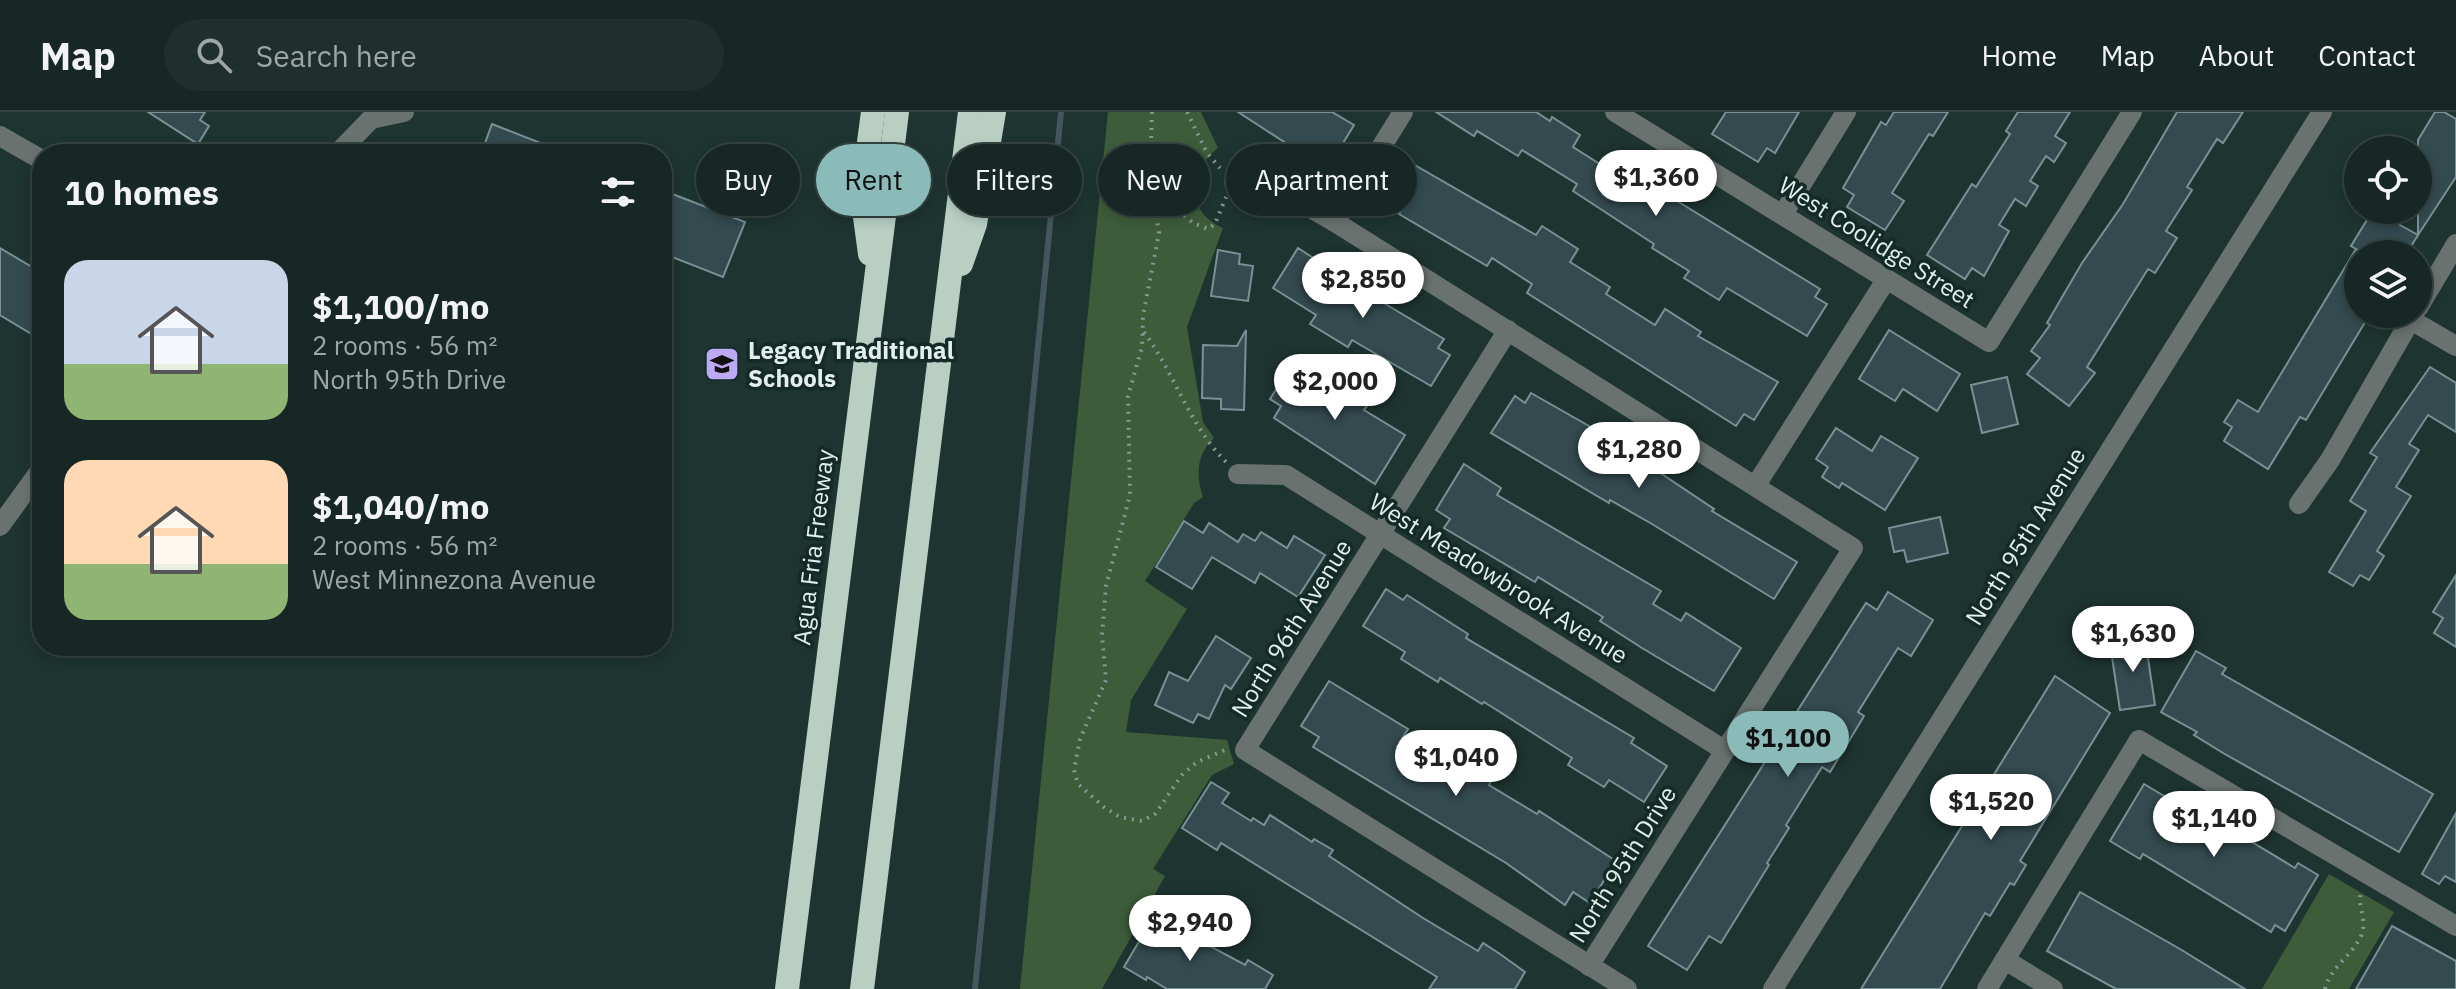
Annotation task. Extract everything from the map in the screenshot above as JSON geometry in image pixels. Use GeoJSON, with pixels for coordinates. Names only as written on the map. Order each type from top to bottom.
{"type":"FeatureCollection","features":[{"type":"Feature","properties":{"kind":"highway"},"geometry":{"type":"LineString","coordinates":[[873,112],[862,195],[874,288]]}},
{"type":"Feature","properties":{"kind":"highway","name":"Agua Fria Freeway"},"geometry":{"type":"LineString","coordinates":[[787,989],[897,112]]}},
{"type":"Feature","properties":{"kind":"highway"},"geometry":{"type":"LineString","coordinates":[[862,989],[970,112]]}},
{"type":"Feature","properties":{"kind":"highway"},"geometry":{"type":"LineString","coordinates":[[944,316],[975,224],[994,112]]}},
{"type":"Feature","properties":{"kind":"street"},"geometry":{"type":"LineString","coordinates":[[347,144],[371,119],[404,112]]}},
{"type":"Feature","properties":{"kind":"street"},"geometry":{"type":"LineString","coordinates":[[1335,222],[1403,112]]}},
{"type":"Feature","properties":{"kind":"street","name":"West Coolidge Street"},"geometry":{"type":"LineString","coordinates":[[1615,112],[1989,342],[2132,112]]}},
{"type":"Feature","properties":{"kind":"street"},"geometry":{"type":"LineString","coordinates":[[1783,214],[1846,112]]}},
{"type":"Feature","properties":{"kind":"street","name":"North 95th Avenue"},"geometry":{"type":"LineString","coordinates":[[1773,989],[2322,112]]}},
{"type":"Feature","properties":{"kind":"street"},"geometry":{"type":"LineString","coordinates":[[0,136],[32,154]]}},
{"type":"Feature","properties":{"kind":"street"},"geometry":{"type":"LineString","coordinates":[[1325,216],[1756,485],[1886,280]]}},
{"type":"Feature","properties":{"kind":"street"},"geometry":{"type":"LineString","coordinates":[[2432,284],[2456,244]]}},
{"type":"Feature","properties":{"kind":"street"},"geometry":{"type":"LineString","coordinates":[[2299,504],[2330,460],[2406,328]]}},
{"type":"Feature","properties":{"kind":"street"},"geometry":{"type":"LineString","coordinates":[[2432,328],[2456,346]]}},
{"type":"Feature","properties":{"kind":"street","name":"North 96th Avenue"},"geometry":{"type":"LineString","coordinates":[[1245,750],[1508,330]]}},
{"type":"Feature","properties":{"kind":"street","name":"West Meadowbrook Avenue"},"geometry":{"type":"LineString","coordinates":[[1238,474],[1286,475],[1724,750]]}},
{"type":"Feature","properties":{"kind":"street"},"geometry":{"type":"LineString","coordinates":[[0,526],[32,482]]}},
{"type":"Feature","properties":{"kind":"street","name":"North 95th Drive"},"geometry":{"type":"LineString","coordinates":[[1589,966],[1853,548],[1756,485]]}},
{"type":"Feature","properties":{"kind":"street"},"geometry":{"type":"LineString","coordinates":[[1987,989],[2139,740],[2456,926]]}},
{"type":"Feature","properties":{"kind":"street"},"geometry":{"type":"LineString","coordinates":[[1245,750],[1627,989]]}},
{"type":"Feature","properties":{"kind":"street"},"geometry":{"type":"LineString","coordinates":[[2005,960],[2053,989]]}},
{"type":"Feature","properties":{"kind":"path"},"geometry":{"type":"LineString","coordinates":[[1151,144],[1152,112]]}},
{"type":"Feature","properties":{"kind":"path"},"geometry":{"type":"LineString","coordinates":[[1187,112],[1207,153],[1226,173]]}},
{"type":"Feature","properties":{"kind":"path"},"geometry":{"type":"LineString","coordinates":[[1185,216],[1208,229],[1215,224],[1226,200]]}},
{"type":"Feature","properties":{"kind":"path"},"geometry":{"type":"LineString","coordinates":[[1157,216],[1159,233],[1142,347],[1128,396],[1130,495],[1110,559],[1104,602],[1102,635],[1106,680],[1080,739],[1074,770],[1078,784],[1105,808],[1120,817],[1142,821],[1155,814],[1182,775],[1197,762],[1213,753],[1245,750]]}},
{"type":"Feature","properties":{"kind":"path"},"geometry":{"type":"LineString","coordinates":[[1143,330],[1208,444],[1238,474]]}},
{"type":"Feature","properties":{"kind":"path"},"geometry":{"type":"LineString","coordinates":[[1142,347],[1153,345]]}},
{"type":"Feature","properties":{"kind":"path"},"geometry":{"type":"LineString","coordinates":[[2325,989],[2330,973],[2362,934],[2365,917],[2360,896],[2370,876]]}},
{"type":"Feature","properties":{"kind":"green space"},"geometry":{"type":"Polygon","coordinates":[[[1108,112],[1201,112],[1218,148],[1210,155],[1210,144],[1105,144],[1108,112]]]}},
{"type":"Feature","properties":{"kind":"green space"},"geometry":{"type":"Polygon","coordinates":[[[1098,212],[1098,216],[1206,216],[1223,228],[1187,327],[1203,422],[1214,438],[1204,451],[1199,466],[1203,497],[1194,503],[1145,581],[1187,609],[1131,700],[1126,732],[1227,740],[1234,764],[1212,775],[1153,869],[1165,876],[1102,989],[1020,989],[1098,212]]]}},
{"type":"Feature","properties":{"kind":"green space"},"geometry":{"type":"Polygon","coordinates":[[[2329,874],[2394,912],[2349,989],[2262,989],[2329,874]]]}},
{"type":"Feature","properties":{"kind":"building"},"geometry":{"type":"Polygon","coordinates":[[[148,112],[205,112],[200,120],[209,126],[198,144],[148,112]]]}},
{"type":"Feature","properties":{"kind":"building"},"geometry":{"type":"Polygon","coordinates":[[[1238,112],[1332,112],[1354,125],[1342,144],[1287,144],[1238,112]]]}},
{"type":"Feature","properties":{"kind":"building"},"geometry":{"type":"Polygon","coordinates":[[[1436,112],[1536,112],[1550,121],[1552,117],[1580,135],[1573,147],[1603,166],[1608,157],[1652,184],[1655,179],[1672,190],[1669,196],[1820,289],[1815,297],[1827,304],[1807,336],[1727,288],[1719,300],[1684,278],[1689,271],[1652,248],[1654,244],[1573,191],[1577,184],[1522,150],[1518,156],[1477,131],[1474,136],[1436,112]]]}},
{"type":"Feature","properties":{"kind":"building"},"geometry":{"type":"Polygon","coordinates":[[[1726,112],[1799,112],[1775,153],[1767,148],[1758,162],[1712,134],[1726,112]]]}},
{"type":"Feature","properties":{"kind":"building"},"geometry":{"type":"Polygon","coordinates":[[[1894,112],[1948,112],[1933,136],[1929,134],[1892,193],[1904,201],[1885,230],[1847,207],[1854,195],[1843,188],[1881,122],[1886,125],[1894,112]]]}},
{"type":"Feature","properties":{"kind":"building"},"geometry":{"type":"Polygon","coordinates":[[[2018,112],[2070,112],[2055,136],[2066,143],[2054,162],[2046,156],[2030,181],[2038,186],[2026,206],[2015,199],[1999,225],[2009,231],[1984,276],[1972,268],[1965,279],[1927,255],[1972,184],[1976,187],[2010,134],[2006,131],[2018,112]]]}},
{"type":"Feature","properties":{"kind":"building"},"geometry":{"type":"Polygon","coordinates":[[[2177,112],[2243,112],[2223,143],[2217,139],[2187,187],[2192,190],[2166,231],[2177,238],[2155,273],[2148,269],[2087,367],[2095,373],[2069,406],[2027,374],[2040,358],[2031,351],[2050,325],[2047,323],[2082,263],[2123,204],[2177,112]]]}},
{"type":"Feature","properties":{"kind":"building"},"geometry":{"type":"Polygon","coordinates":[[[2435,112],[2444,112],[2456,119],[2456,177],[2432,214],[2432,136],[2420,136],[2435,112]]]}},
{"type":"Feature","properties":{"kind":"building"},"geometry":{"type":"Polygon","coordinates":[[[492,124],[543,144],[485,144],[492,124]]]}},
{"type":"Feature","properties":{"kind":"building"},"geometry":{"type":"Polygon","coordinates":[[[1417,166],[1536,235],[1542,226],[1578,249],[1570,262],[1610,287],[1606,294],[1655,325],[1665,309],[1701,332],[1698,336],[1778,382],[1754,420],[1744,414],[1736,426],[1527,293],[1532,284],[1492,258],[1487,266],[1402,216],[1417,216],[1417,166]]]}},
{"type":"Feature","properties":{"kind":"building"},"geometry":{"type":"Polygon","coordinates":[[[672,194],[696,203],[696,216],[729,216],[745,222],[723,277],[672,257],[672,194]]]}},
{"type":"Feature","properties":{"kind":"building"},"geometry":{"type":"Polygon","coordinates":[[[2364,224],[2398,224],[2418,235],[2415,240],[2355,240],[2364,224]]]}},
{"type":"Feature","properties":{"kind":"building"},"geometry":{"type":"Polygon","coordinates":[[[0,248],[32,267],[32,334],[0,315],[0,248]]]}},
{"type":"Feature","properties":{"kind":"building"},"geometry":{"type":"Polygon","coordinates":[[[1298,248],[1318,261],[1313,269],[1352,293],[1358,283],[1379,296],[1377,299],[1444,339],[1438,348],[1450,355],[1431,386],[1352,340],[1348,347],[1310,324],[1316,315],[1273,288],[1298,248]]]}},
{"type":"Feature","properties":{"kind":"building"},"geometry":{"type":"Polygon","coordinates":[[[1218,250],[1240,254],[1239,264],[1253,266],[1248,301],[1211,296],[1218,250]]]}},
{"type":"Feature","properties":{"kind":"building"},"geometry":{"type":"Polygon","coordinates":[[[2344,269],[2344,328],[2362,328],[2306,420],[2300,417],[2268,469],[2224,441],[2232,427],[2224,422],[2238,400],[2258,412],[2344,269]]]}},
{"type":"Feature","properties":{"kind":"building"},"geometry":{"type":"Polygon","coordinates":[[[1246,330],[1244,410],[1221,409],[1221,399],[1202,398],[1203,345],[1237,346],[1246,330]]]}},
{"type":"Feature","properties":{"kind":"building"},"geometry":{"type":"Polygon","coordinates":[[[1889,330],[1960,374],[1937,411],[1903,389],[1895,401],[1859,379],[1889,330]]]}},
{"type":"Feature","properties":{"kind":"building"},"geometry":{"type":"Polygon","coordinates":[[[1294,361],[1369,403],[1364,410],[1405,435],[1375,484],[1274,418],[1281,406],[1270,399],[1294,361]]]}},
{"type":"Feature","properties":{"kind":"building"},"geometry":{"type":"Polygon","coordinates":[[[2430,367],[2456,383],[2456,432],[2428,415],[2409,444],[2419,450],[2396,487],[2411,496],[2377,551],[2384,556],[2369,580],[2360,575],[2353,586],[2329,572],[2366,511],[2350,501],[2377,457],[2370,453],[2430,367]]]}},
{"type":"Feature","properties":{"kind":"building"},"geometry":{"type":"Polygon","coordinates":[[[2007,377],[2018,424],[1982,433],[1971,385],[2007,377]]]}},
{"type":"Feature","properties":{"kind":"building"},"geometry":{"type":"Polygon","coordinates":[[[1531,393],[1596,430],[1714,509],[1712,511],[1797,562],[1774,599],[1652,524],[1610,500],[1609,503],[1491,433],[1515,396],[1525,403],[1531,393]]]}},
{"type":"Feature","properties":{"kind":"building"},"geometry":{"type":"Polygon","coordinates":[[[1836,428],[1872,451],[1881,436],[1918,458],[1885,510],[1842,483],[1839,488],[1822,477],[1828,467],[1816,459],[1836,428]]]}},
{"type":"Feature","properties":{"kind":"building"},"geometry":{"type":"Polygon","coordinates":[[[1464,464],[1501,488],[1497,495],[1661,591],[1653,604],[1681,621],[1686,613],[1741,648],[1714,691],[1600,621],[1603,617],[1538,577],[1535,582],[1444,528],[1450,519],[1436,510],[1464,464]]]}},
{"type":"Feature","properties":{"kind":"building"},"geometry":{"type":"Polygon","coordinates":[[[1940,517],[1948,553],[1907,562],[1904,550],[1894,552],[1889,528],[1940,517]]]}},
{"type":"Feature","properties":{"kind":"building"},"geometry":{"type":"Polygon","coordinates":[[[1184,521],[1203,533],[1209,523],[1238,542],[1243,534],[1255,541],[1261,532],[1287,548],[1294,536],[1325,555],[1298,597],[1260,573],[1255,583],[1212,557],[1192,589],[1156,567],[1184,521]]]}},
{"type":"Feature","properties":{"kind":"building"},"geometry":{"type":"Polygon","coordinates":[[[2456,575],[2456,647],[2434,633],[2443,618],[2433,612],[2456,575]]]}},
{"type":"Feature","properties":{"kind":"building"},"geometry":{"type":"Polygon","coordinates":[[[1386,589],[1403,600],[1407,595],[1468,634],[1466,638],[1634,738],[1631,743],[1667,766],[1644,802],[1609,780],[1604,787],[1568,765],[1572,758],[1484,702],[1482,704],[1440,678],[1438,682],[1401,659],[1405,652],[1363,626],[1386,589]]]}},
{"type":"Feature","properties":{"kind":"building"},"geometry":{"type":"Polygon","coordinates":[[[1888,592],[1933,620],[1911,656],[1898,648],[1858,712],[1864,716],[1849,741],[1830,772],[1822,767],[1786,825],[1789,828],[1767,863],[1769,865],[1721,943],[1709,936],[1687,970],[1648,946],[1866,603],[1877,610],[1888,592]]]}},
{"type":"Feature","properties":{"kind":"building"},"geometry":{"type":"Polygon","coordinates":[[[1216,636],[1251,658],[1231,689],[1225,685],[1209,719],[1198,714],[1193,723],[1155,705],[1169,672],[1188,681],[1216,636]]]}},
{"type":"Feature","properties":{"kind":"building"},"geometry":{"type":"Polygon","coordinates":[[[2145,638],[2155,705],[2120,710],[2110,644],[2145,638]]]}},
{"type":"Feature","properties":{"kind":"building"},"geometry":{"type":"Polygon","coordinates":[[[2196,651],[2226,668],[2222,674],[2433,794],[2399,852],[2223,753],[2194,735],[2197,732],[2161,712],[2196,651]]]}},
{"type":"Feature","properties":{"kind":"building"},"geometry":{"type":"Polygon","coordinates":[[[2055,676],[2110,713],[2020,861],[2026,865],[2014,885],[2010,883],[1990,916],[1985,913],[1940,989],[1861,989],[2055,676]]]}},
{"type":"Feature","properties":{"kind":"building"},"geometry":{"type":"Polygon","coordinates":[[[1329,681],[1408,729],[1400,742],[1447,771],[1450,766],[1467,776],[1471,770],[1491,781],[1489,785],[1537,814],[1539,811],[1616,861],[1590,903],[1573,892],[1565,905],[1506,863],[1313,747],[1319,737],[1301,726],[1329,681]]]}},
{"type":"Feature","properties":{"kind":"building"},"geometry":{"type":"Polygon","coordinates":[[[1211,782],[1229,793],[1222,803],[1251,821],[1253,818],[1264,825],[1270,815],[1312,842],[1314,839],[1333,850],[1329,856],[1423,918],[1478,951],[1483,943],[1500,954],[1525,972],[1515,989],[1429,989],[1437,977],[1221,843],[1217,850],[1182,828],[1211,782]]]}},
{"type":"Feature","properties":{"kind":"building"},"geometry":{"type":"Polygon","coordinates":[[[2144,784],[2179,805],[2182,800],[2295,868],[2298,863],[2318,875],[2285,931],[2275,925],[2271,932],[2143,854],[2140,859],[2110,841],[2144,784]]]}},
{"type":"Feature","properties":{"kind":"building"},"geometry":{"type":"Polygon","coordinates":[[[2456,813],[2456,882],[2445,876],[2439,884],[2422,874],[2456,813]]]}},
{"type":"Feature","properties":{"kind":"building"},"geometry":{"type":"Polygon","coordinates":[[[2080,892],[2245,989],[2116,989],[2047,951],[2080,892]]]}},
{"type":"Feature","properties":{"kind":"building"},"geometry":{"type":"Polygon","coordinates":[[[1154,916],[1245,965],[1248,960],[1273,975],[1265,989],[1167,989],[1124,967],[1154,916]]]}},
{"type":"Feature","properties":{"kind":"building"},"geometry":{"type":"Polygon","coordinates":[[[2392,926],[2456,961],[2456,989],[2356,989],[2392,926]]]}},
{"type":"Feature","properties":{"kind":"waterway"},"geometry":{"type":"LineString","coordinates":[[975,989],[1061,112]]}},
{"type":"Feature","properties":{"kind":"place","name":"Legacy Traditional Schools"},"geometry":{"type":"Point","coordinates":[722,364]}}]}
